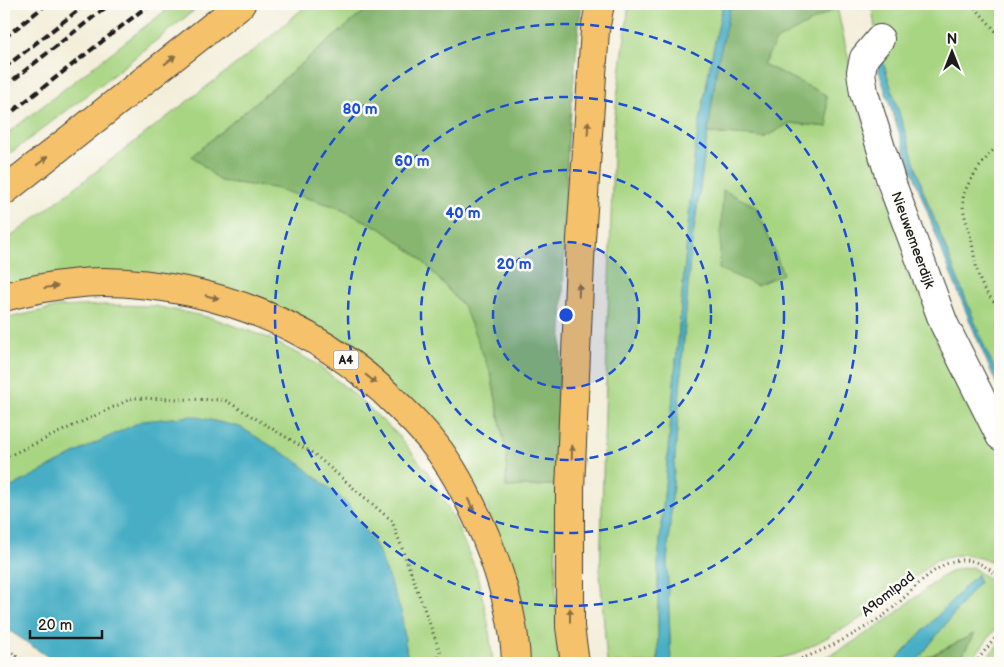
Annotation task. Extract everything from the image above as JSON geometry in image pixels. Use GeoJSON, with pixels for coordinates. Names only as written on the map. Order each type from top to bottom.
{"type":"FeatureCollection","features":[{"type":"Feature","properties":{"kind":"highway"},"geometry":{"type":"LineString","coordinates":[[4,191],[241,4]]}},
{"type":"Feature","properties":{"kind":"highway"},"geometry":{"type":"LineString","coordinates":[[575,663],[570,627],[570,489],[581,239],[595,30],[600,4]]}},
{"type":"Feature","properties":{"kind":"highway","name":"A4"},"geometry":{"type":"LineString","coordinates":[[4,297],[72,284],[118,283],[166,287],[217,298],[272,317],[332,349],[379,386],[420,426],[450,467],[473,508],[497,566],[510,616],[516,663]]}},
{"type":"Feature","properties":{"kind":"lane","name":"Nieuwemeerdijk"},"geometry":{"type":"LineString","coordinates":[[880,40],[864,58],[861,72],[864,93],[892,184],[944,324],[1000,436]]}},
{"type":"Feature","properties":{"kind":"path"},"geometry":{"type":"LineString","coordinates":[[972,4],[1000,36]]}},
{"type":"Feature","properties":{"kind":"path"},"geometry":{"type":"LineString","coordinates":[[1000,144],[988,156],[964,194],[964,216],[972,242],[975,266],[984,289],[1000,308]]}},
{"type":"Feature","properties":{"kind":"path"},"geometry":{"type":"LineString","coordinates":[[4,458],[133,398],[225,400],[314,454],[392,521],[440,652],[436,663]]}},
{"type":"Feature","properties":{"kind":"path","name":"A9om!pad"},"geometry":{"type":"LineString","coordinates":[[787,663],[799,660],[841,640],[884,616],[928,577],[950,563],[960,560],[976,562],[988,567],[1000,578]]}},
{"type":"Feature","properties":{"kind":"path"},"geometry":{"type":"LineString","coordinates":[[975,663],[1000,632]]}},
{"type":"Feature","properties":{"kind":"path"},"geometry":{"type":"LineString","coordinates":[[4,647],[27,663]]}},
{"type":"Feature","properties":{"kind":"green space"},"geometry":{"type":"Polygon","coordinates":[[[174,4],[202,4],[4,158],[4,136],[174,4]]]}},
{"type":"Feature","properties":{"kind":"green space"},"geometry":{"type":"Polygon","coordinates":[[[308,4],[373,4],[192,156],[220,181],[274,188],[334,206],[380,228],[419,257],[464,307],[491,374],[507,457],[506,487],[557,485],[556,574],[559,663],[527,663],[487,507],[276,306],[4,284],[4,242],[257,48],[308,4]]]}},
{"type":"Feature","properties":{"kind":"green space"},"geometry":{"type":"Polygon","coordinates":[[[373,4],[582,4],[568,144],[557,485],[506,487],[507,457],[491,374],[464,307],[419,257],[380,228],[334,206],[274,188],[220,181],[192,156],[373,4]]]}},
{"type":"Feature","properties":{"kind":"green space"},"geometry":{"type":"Polygon","coordinates":[[[629,4],[723,4],[695,149],[658,563],[658,663],[607,663],[600,573],[614,122],[629,4]]]}},
{"type":"Feature","properties":{"kind":"green space"},"geometry":{"type":"Polygon","coordinates":[[[731,4],[844,4],[776,41],[763,64],[826,95],[828,127],[790,123],[765,137],[708,133],[717,66],[731,4]]]}},
{"type":"Feature","properties":{"kind":"green space"},"geometry":{"type":"Polygon","coordinates":[[[871,4],[1000,4],[1000,381],[985,348],[924,193],[879,49],[871,4]]]}},
{"type":"Feature","properties":{"kind":"green space"},"geometry":{"type":"Polygon","coordinates":[[[837,7],[861,115],[945,364],[1000,447],[1000,568],[994,562],[964,554],[936,560],[879,608],[796,654],[763,663],[671,663],[667,563],[690,257],[708,133],[765,137],[790,123],[828,127],[826,95],[763,64],[775,41],[837,7]]]}},
{"type":"Feature","properties":{"kind":"green space"},"geometry":{"type":"Polygon","coordinates":[[[723,190],[757,207],[783,274],[757,285],[719,269],[723,190]]]}},
{"type":"Feature","properties":{"kind":"green space"},"geometry":{"type":"Polygon","coordinates":[[[105,305],[155,306],[212,318],[266,337],[315,363],[354,394],[398,435],[428,473],[453,517],[476,570],[488,622],[493,663],[408,663],[401,611],[91,445],[4,491],[4,319],[58,307],[105,305]]]}},
{"type":"Feature","properties":{"kind":"green space"},"geometry":{"type":"Polygon","coordinates":[[[972,567],[1000,587],[1000,623],[969,663],[958,663],[974,634],[915,663],[979,582],[977,574],[893,663],[813,663],[844,648],[887,620],[941,577],[957,569],[972,567]]]}},
{"type":"Feature","properties":{"kind":"green space"},"geometry":{"type":"Polygon","coordinates":[[[974,634],[958,663],[917,663],[974,634]]]}},
{"type":"Feature","properties":{"kind":"green space"},"geometry":{"type":"Polygon","coordinates":[[[1000,642],[1000,663],[982,663],[1000,642]]]}},
{"type":"Feature","properties":{"kind":"water"},"geometry":{"type":"Polygon","coordinates":[[[723,4],[731,4],[717,66],[690,257],[667,563],[671,663],[658,663],[658,563],[695,149],[723,4]]]}},
{"type":"Feature","properties":{"kind":"water"},"geometry":{"type":"Polygon","coordinates":[[[879,49],[924,193],[985,348],[1000,381],[1000,392],[965,310],[917,184],[874,56],[879,49]]]}},
{"type":"Feature","properties":{"kind":"water"},"geometry":{"type":"Polygon","coordinates":[[[193,416],[240,427],[298,462],[348,504],[378,550],[401,611],[408,663],[57,663],[4,627],[4,491],[91,445],[142,421],[193,416]]]}},
{"type":"Feature","properties":{"kind":"water"},"geometry":{"type":"Polygon","coordinates":[[[977,574],[979,582],[915,663],[893,663],[977,574]]]}},
{"type":"Feature","properties":{"kind":"railway"},"geometry":{"type":"LineString","coordinates":[[4,38],[47,4]]}},
{"type":"Feature","properties":{"kind":"railway"},"geometry":{"type":"LineString","coordinates":[[4,68],[86,4]]}},
{"type":"Feature","properties":{"kind":"railway"},"geometry":{"type":"LineString","coordinates":[[4,87],[110,4]]}},
{"type":"Feature","properties":{"kind":"railway"},"geometry":{"type":"LineString","coordinates":[[4,118],[150,4]]}}]}
